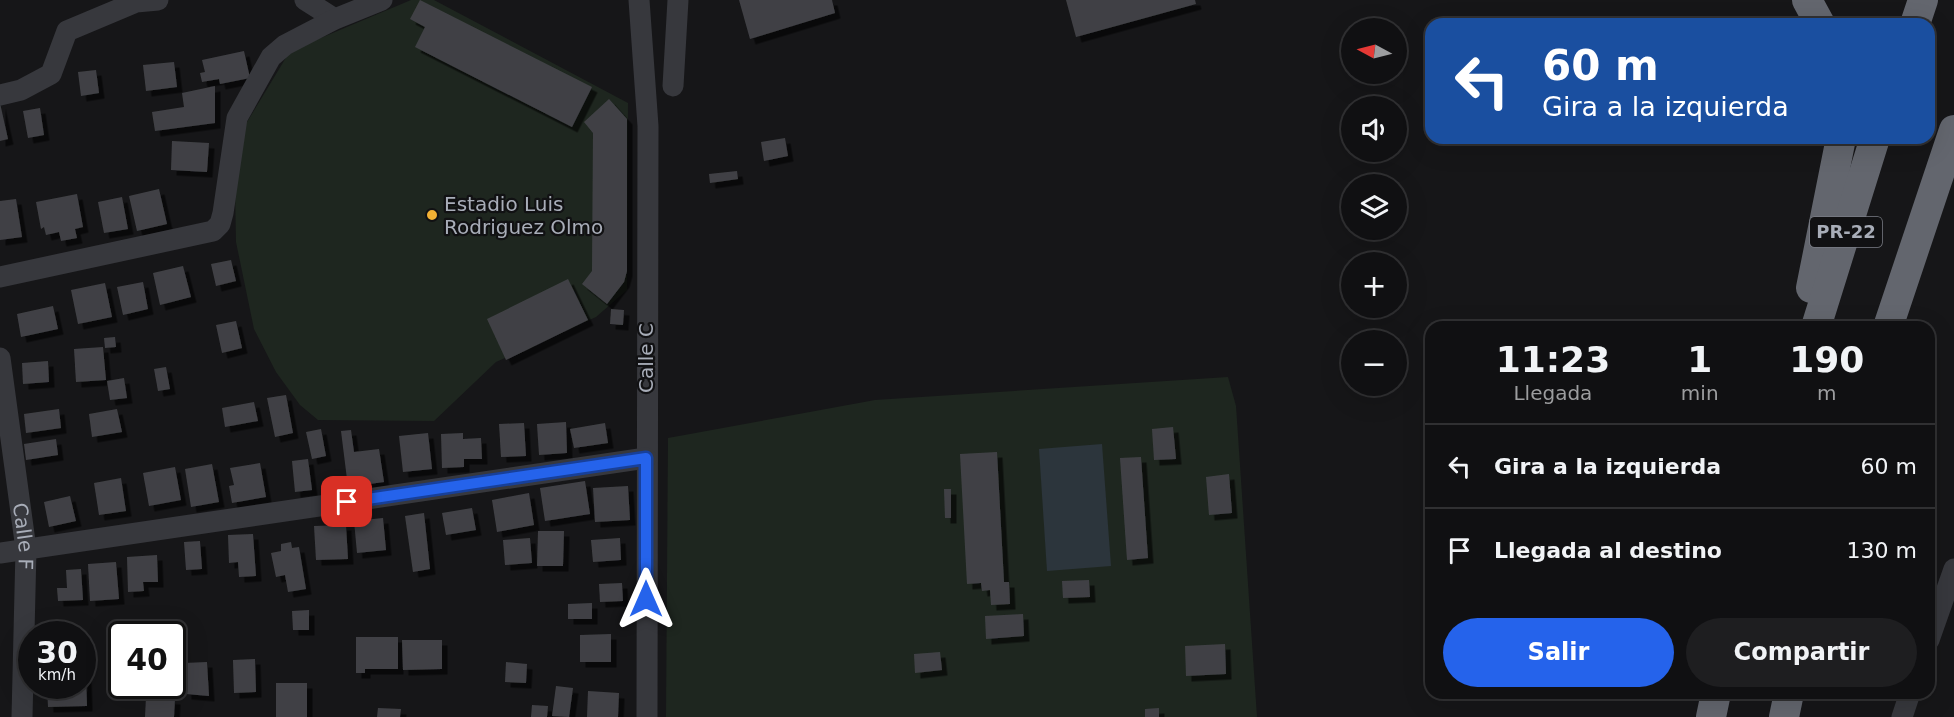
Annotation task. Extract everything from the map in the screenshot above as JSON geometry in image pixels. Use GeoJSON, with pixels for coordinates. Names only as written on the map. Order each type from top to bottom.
{"type":"FeatureCollection","features":[{"type":"Feature","properties":{"kind":"highway"},"geometry":{"type":"LineString","coordinates":[[1807,0],[1817,18]]}},
{"type":"Feature","properties":{"kind":"highway"},"geometry":{"type":"LineString","coordinates":[[1916,18],[1923,0]]}},
{"type":"Feature","properties":{"kind":"highway"},"geometry":{"type":"LineString","coordinates":[[1890,321],[1954,130]]}},
{"type":"Feature","properties":{"kind":"highway"},"geometry":{"type":"LineString","coordinates":[[1804,321],[1839,144]]}},
{"type":"Feature","properties":{"kind":"highway","name":"PR-22"},"geometry":{"type":"LineString","coordinates":[[1818,321],[1873,144]]}},
{"type":"Feature","properties":{"kind":"highway"},"geometry":{"type":"LineString","coordinates":[[1711,717],[1715,699]]}},
{"type":"Feature","properties":{"kind":"highway"},"geometry":{"type":"LineString","coordinates":[[1784,717],[1788,699]]}},
{"type":"Feature","properties":{"kind":"street"},"geometry":{"type":"LineString","coordinates":[[10,92],[51,74],[67,31],[136,2],[158,0]]}},
{"type":"Feature","properties":{"kind":"street"},"geometry":{"type":"LineString","coordinates":[[305,0],[335,19]]}},
{"type":"Feature","properties":{"kind":"street"},"geometry":{"type":"LineString","coordinates":[[0,277],[213,231],[220,224],[224,213],[237,118],[271,57],[285,45],[335,19],[382,0]]}},
{"type":"Feature","properties":{"kind":"street","name":"Calle C"},"geometry":{"type":"LineString","coordinates":[[639,0],[648,126],[647,717]]}},
{"type":"Feature","properties":{"kind":"street"},"geometry":{"type":"LineString","coordinates":[[673,86],[678,0]]}},
{"type":"Feature","properties":{"kind":"street","name":"Calle F"},"geometry":{"type":"LineString","coordinates":[[0,358],[5,421],[26,549],[22,717]]}},
{"type":"Feature","properties":{"kind":"street"},"geometry":{"type":"LineString","coordinates":[[0,553],[646,458]]}},
{"type":"Feature","properties":{"kind":"street"},"geometry":{"type":"LineString","coordinates":[[1935,622],[1954,568]]}},
{"type":"Feature","properties":{"kind":"street"},"geometry":{"type":"LineString","coordinates":[[1902,717],[1908,699]]}},
{"type":"Feature","properties":{"kind":"shaded area","name":"Estadio Luis Rodriguez Olmo"},"geometry":{"type":"Polygon","coordinates":[[[411,0],[434,0],[628,103],[627,290],[596,317],[496,362],[434,421],[318,420],[300,405],[276,372],[254,329],[236,242],[235,187],[241,132],[290,51],[411,0]]]}},
{"type":"Feature","properties":{"kind":"shaded area"},"geometry":{"type":"Polygon","coordinates":[[[1228,377],[1236,406],[1257,717],[666,717],[668,438],[875,400],[1228,377]]]}},
{"type":"Feature","properties":{"kind":"shaded area"},"geometry":{"type":"Polygon","coordinates":[[[1102,444],[1111,566],[1047,571],[1039,449],[1102,444]]]}},
{"type":"Feature","properties":{"kind":"building"},"geometry":{"type":"Polygon","coordinates":[[[420,0],[592,87],[572,127],[415,47],[425,27],[410,19],[420,0]]]}},
{"type":"Feature","properties":{"kind":"building"},"geometry":{"type":"Polygon","coordinates":[[[739,0],[832,0],[835,13],[750,39],[739,0]]]}},
{"type":"Feature","properties":{"kind":"building"},"geometry":{"type":"Polygon","coordinates":[[[1066,0],[1195,0],[1196,4],[1076,37],[1066,0]]]}},
{"type":"Feature","properties":{"kind":"building"},"geometry":{"type":"Polygon","coordinates":[[[244,51],[250,78],[220,84],[219,79],[202,82],[200,73],[205,72],[202,60],[244,51]]]}},
{"type":"Feature","properties":{"kind":"building"},"geometry":{"type":"Polygon","coordinates":[[[174,62],[177,87],[146,91],[143,65],[174,62]]]}},
{"type":"Feature","properties":{"kind":"building"},"geometry":{"type":"Polygon","coordinates":[[[96,70],[99,93],[81,96],[78,72],[96,70]]]}},
{"type":"Feature","properties":{"kind":"building"},"geometry":{"type":"Polygon","coordinates":[[[215,86],[215,123],[155,131],[152,112],[184,107],[182,93],[215,86]]]}},
{"type":"Feature","properties":{"kind":"building"},"geometry":{"type":"Polygon","coordinates":[[[609,99],[627,119],[627,271],[624,282],[607,304],[582,284],[592,271],[593,133],[584,122],[609,99]]]}},
{"type":"Feature","properties":{"kind":"building"},"geometry":{"type":"Polygon","coordinates":[[[0,103],[8,139],[0,141],[0,103]]]}},
{"type":"Feature","properties":{"kind":"building"},"geometry":{"type":"Polygon","coordinates":[[[40,108],[44,135],[28,138],[23,111],[40,108]]]}},
{"type":"Feature","properties":{"kind":"building"},"geometry":{"type":"Polygon","coordinates":[[[785,138],[788,156],[764,161],[761,142],[785,138]]]}},
{"type":"Feature","properties":{"kind":"building"},"geometry":{"type":"Polygon","coordinates":[[[172,141],[209,143],[207,172],[171,170],[172,141]]]}},
{"type":"Feature","properties":{"kind":"building"},"geometry":{"type":"Polygon","coordinates":[[[737,171],[738,179],[710,183],[709,174],[737,171]]]}},
{"type":"Feature","properties":{"kind":"building"},"geometry":{"type":"Polygon","coordinates":[[[159,189],[167,224],[137,231],[129,196],[159,189]]]}},
{"type":"Feature","properties":{"kind":"building"},"geometry":{"type":"Polygon","coordinates":[[[77,194],[83,227],[75,229],[77,238],[61,241],[59,232],[46,235],[44,227],[41,229],[36,202],[77,194]]]}},
{"type":"Feature","properties":{"kind":"building"},"geometry":{"type":"Polygon","coordinates":[[[122,197],[128,229],[104,233],[98,202],[122,197]]]}},
{"type":"Feature","properties":{"kind":"building"},"geometry":{"type":"Polygon","coordinates":[[[16,199],[22,237],[0,240],[0,201],[16,199]]]}},
{"type":"Feature","properties":{"kind":"building"},"geometry":{"type":"Polygon","coordinates":[[[231,260],[236,281],[216,286],[211,264],[231,260]]]}},
{"type":"Feature","properties":{"kind":"building"},"geometry":{"type":"Polygon","coordinates":[[[183,266],[191,297],[160,305],[153,273],[183,266]]]}},
{"type":"Feature","properties":{"kind":"building"},"geometry":{"type":"Polygon","coordinates":[[[568,279],[588,320],[506,360],[487,319],[568,279]]]}},
{"type":"Feature","properties":{"kind":"building"},"geometry":{"type":"Polygon","coordinates":[[[143,282],[148,309],[123,315],[117,287],[143,282]]]}},
{"type":"Feature","properties":{"kind":"building"},"geometry":{"type":"Polygon","coordinates":[[[105,283],[112,317],[78,324],[71,290],[105,283]]]}},
{"type":"Feature","properties":{"kind":"building"},"geometry":{"type":"Polygon","coordinates":[[[53,306],[58,329],[21,337],[17,314],[53,306]]]}},
{"type":"Feature","properties":{"kind":"building"},"geometry":{"type":"Polygon","coordinates":[[[611,309],[624,310],[623,325],[610,324],[611,309]]]}},
{"type":"Feature","properties":{"kind":"building"},"geometry":{"type":"Polygon","coordinates":[[[236,321],[242,348],[222,353],[216,325],[236,321]]]}},
{"type":"Feature","properties":{"kind":"building"},"geometry":{"type":"Polygon","coordinates":[[[115,337],[116,347],[105,348],[104,338],[115,337]]]}},
{"type":"Feature","properties":{"kind":"building"},"geometry":{"type":"Polygon","coordinates":[[[103,347],[106,380],[76,382],[74,349],[103,347]]]}},
{"type":"Feature","properties":{"kind":"building"},"geometry":{"type":"Polygon","coordinates":[[[48,361],[49,382],[23,384],[22,363],[48,361]]]}},
{"type":"Feature","properties":{"kind":"building"},"geometry":{"type":"Polygon","coordinates":[[[166,367],[170,389],[158,391],[154,369],[166,367]]]}},
{"type":"Feature","properties":{"kind":"building"},"geometry":{"type":"Polygon","coordinates":[[[124,378],[127,398],[110,400],[107,381],[124,378]]]}},
{"type":"Feature","properties":{"kind":"building"},"geometry":{"type":"Polygon","coordinates":[[[286,395],[293,433],[275,437],[267,398],[286,395]]]}},
{"type":"Feature","properties":{"kind":"building"},"geometry":{"type":"Polygon","coordinates":[[[254,402],[258,421],[225,427],[222,408],[254,402]]]}},
{"type":"Feature","properties":{"kind":"building"},"geometry":{"type":"Polygon","coordinates":[[[59,409],[61,428],[26,433],[24,414],[59,409]]]}},
{"type":"Feature","properties":{"kind":"building"},"geometry":{"type":"Polygon","coordinates":[[[117,409],[122,432],[92,437],[89,414],[117,409]]]}},
{"type":"Feature","properties":{"kind":"building"},"geometry":{"type":"Polygon","coordinates":[[[566,422],[567,453],[539,455],[537,424],[566,422]]]}},
{"type":"Feature","properties":{"kind":"building"},"geometry":{"type":"Polygon","coordinates":[[[524,423],[526,456],[501,457],[499,424],[524,423]]]}},
{"type":"Feature","properties":{"kind":"building"},"geometry":{"type":"Polygon","coordinates":[[[605,423],[608,443],[574,448],[570,429],[605,423]]]}},
{"type":"Feature","properties":{"kind":"building"},"geometry":{"type":"Polygon","coordinates":[[[1173,427],[1176,459],[1154,460],[1152,429],[1173,427]]]}},
{"type":"Feature","properties":{"kind":"building"},"geometry":{"type":"Polygon","coordinates":[[[321,429],[326,456],[312,459],[306,432],[321,429]]]}},
{"type":"Feature","properties":{"kind":"building"},"geometry":{"type":"Polygon","coordinates":[[[351,430],[354,452],[379,449],[384,482],[348,487],[341,431],[351,430]]]}},
{"type":"Feature","properties":{"kind":"building"},"geometry":{"type":"Polygon","coordinates":[[[428,433],[432,469],[403,472],[399,436],[428,433]]]}},
{"type":"Feature","properties":{"kind":"building"},"geometry":{"type":"Polygon","coordinates":[[[463,433],[463,439],[481,438],[482,459],[464,459],[464,467],[442,468],[441,434],[463,433]]]}},
{"type":"Feature","properties":{"kind":"building"},"geometry":{"type":"Polygon","coordinates":[[[56,439],[58,455],[26,460],[24,444],[56,439]]]}},
{"type":"Feature","properties":{"kind":"building"},"geometry":{"type":"Polygon","coordinates":[[[997,452],[1004,582],[1009,582],[1010,604],[991,605],[990,590],[982,591],[981,583],[967,584],[960,454],[997,452]]]}},
{"type":"Feature","properties":{"kind":"building"},"geometry":{"type":"Polygon","coordinates":[[[1141,457],[1148,558],[1127,560],[1120,458],[1141,457]]]}},
{"type":"Feature","properties":{"kind":"building"},"geometry":{"type":"Polygon","coordinates":[[[308,459],[312,490],[295,492],[292,461],[308,459]]]}},
{"type":"Feature","properties":{"kind":"building"},"geometry":{"type":"Polygon","coordinates":[[[260,463],[266,497],[232,503],[229,486],[234,485],[230,468],[260,463]]]}},
{"type":"Feature","properties":{"kind":"building"},"geometry":{"type":"Polygon","coordinates":[[[212,464],[219,502],[191,507],[185,469],[212,464]]]}},
{"type":"Feature","properties":{"kind":"building"},"geometry":{"type":"Polygon","coordinates":[[[175,467],[181,500],[149,506],[143,473],[175,467]]]}},
{"type":"Feature","properties":{"kind":"building"},"geometry":{"type":"Polygon","coordinates":[[[1229,474],[1232,513],[1209,515],[1206,477],[1229,474]]]}},
{"type":"Feature","properties":{"kind":"building"},"geometry":{"type":"Polygon","coordinates":[[[121,478],[126,511],[99,515],[94,483],[121,478]]]}},
{"type":"Feature","properties":{"kind":"building"},"geometry":{"type":"Polygon","coordinates":[[[585,481],[590,514],[545,521],[540,488],[585,481]]]}},
{"type":"Feature","properties":{"kind":"building"},"geometry":{"type":"Polygon","coordinates":[[[628,486],[630,520],[595,522],[593,488],[628,486]]]}},
{"type":"Feature","properties":{"kind":"building"},"geometry":{"type":"Polygon","coordinates":[[[944,489],[951,489],[951,518],[945,518],[944,489]]]}},
{"type":"Feature","properties":{"kind":"building"},"geometry":{"type":"Polygon","coordinates":[[[529,493],[534,525],[497,532],[492,500],[529,493]]]}},
{"type":"Feature","properties":{"kind":"building"},"geometry":{"type":"Polygon","coordinates":[[[70,496],[76,521],[49,527],[44,502],[70,496]]]}},
{"type":"Feature","properties":{"kind":"building"},"geometry":{"type":"Polygon","coordinates":[[[472,508],[476,530],[446,535],[442,513],[472,508]]]}},
{"type":"Feature","properties":{"kind":"building"},"geometry":{"type":"Polygon","coordinates":[[[424,513],[430,569],[413,572],[405,516],[424,513]]]}},
{"type":"Feature","properties":{"kind":"building"},"geometry":{"type":"Polygon","coordinates":[[[383,518],[386,550],[357,553],[354,521],[383,518]]]}},
{"type":"Feature","properties":{"kind":"building"},"geometry":{"type":"Polygon","coordinates":[[[346,525],[348,559],[316,560],[314,526],[346,525]]]}},
{"type":"Feature","properties":{"kind":"building"},"geometry":{"type":"Polygon","coordinates":[[[538,531],[564,531],[563,566],[537,566],[538,531]]]}},
{"type":"Feature","properties":{"kind":"building"},"geometry":{"type":"Polygon","coordinates":[[[253,534],[256,576],[239,577],[238,562],[229,563],[228,535],[253,534]]]}},
{"type":"Feature","properties":{"kind":"building"},"geometry":{"type":"Polygon","coordinates":[[[530,538],[532,563],[505,565],[503,540],[530,538]]]}},
{"type":"Feature","properties":{"kind":"building"},"geometry":{"type":"Polygon","coordinates":[[[620,538],[621,560],[593,562],[591,540],[620,538]]]}},
{"type":"Feature","properties":{"kind":"building"},"geometry":{"type":"Polygon","coordinates":[[[200,541],[202,569],[186,570],[184,542],[200,541]]]}},
{"type":"Feature","properties":{"kind":"building"},"geometry":{"type":"Polygon","coordinates":[[[291,542],[292,548],[299,547],[306,589],[288,592],[285,575],[276,577],[271,553],[281,551],[281,544],[291,542]]]}},
{"type":"Feature","properties":{"kind":"building"},"geometry":{"type":"Polygon","coordinates":[[[157,555],[158,582],[143,582],[144,591],[128,592],[127,557],[157,555]]]}},
{"type":"Feature","properties":{"kind":"building"},"geometry":{"type":"Polygon","coordinates":[[[116,562],[119,599],[90,601],[88,564],[116,562]]]}},
{"type":"Feature","properties":{"kind":"building"},"geometry":{"type":"Polygon","coordinates":[[[81,569],[83,600],[58,601],[57,588],[67,588],[66,570],[81,569]]]}},
{"type":"Feature","properties":{"kind":"building"},"geometry":{"type":"Polygon","coordinates":[[[1089,580],[1090,597],[1063,598],[1062,581],[1089,580]]]}},
{"type":"Feature","properties":{"kind":"building"},"geometry":{"type":"Polygon","coordinates":[[[622,583],[623,601],[600,602],[599,584],[622,583]]]}},
{"type":"Feature","properties":{"kind":"building"},"geometry":{"type":"Polygon","coordinates":[[[592,603],[592,619],[568,619],[568,604],[592,603]]]}},
{"type":"Feature","properties":{"kind":"building"},"geometry":{"type":"Polygon","coordinates":[[[309,610],[309,630],[293,630],[292,611],[309,610]]]}},
{"type":"Feature","properties":{"kind":"building"},"geometry":{"type":"Polygon","coordinates":[[[1023,614],[1024,636],[986,639],[985,616],[1023,614]]]}},
{"type":"Feature","properties":{"kind":"building"},"geometry":{"type":"Polygon","coordinates":[[[611,634],[611,662],[580,662],[580,635],[611,634]]]}},
{"type":"Feature","properties":{"kind":"building"},"geometry":{"type":"Polygon","coordinates":[[[356,637],[398,637],[398,669],[365,669],[365,673],[356,673],[356,637]]]}},
{"type":"Feature","properties":{"kind":"building"},"geometry":{"type":"Polygon","coordinates":[[[402,640],[442,640],[442,669],[403,670],[402,640]]]}},
{"type":"Feature","properties":{"kind":"building"},"geometry":{"type":"Polygon","coordinates":[[[1225,644],[1226,674],[1186,676],[1185,646],[1225,644]]]}},
{"type":"Feature","properties":{"kind":"building"},"geometry":{"type":"Polygon","coordinates":[[[940,652],[942,670],[915,673],[914,654],[940,652]]]}},
{"type":"Feature","properties":{"kind":"building"},"geometry":{"type":"Polygon","coordinates":[[[255,659],[256,692],[234,693],[233,660],[255,659]]]}},
{"type":"Feature","properties":{"kind":"building"},"geometry":{"type":"Polygon","coordinates":[[[207,662],[209,696],[186,694],[186,663],[207,662]]]}},
{"type":"Feature","properties":{"kind":"building"},"geometry":{"type":"Polygon","coordinates":[[[506,662],[527,664],[526,683],[505,682],[506,662]]]}},
{"type":"Feature","properties":{"kind":"building"},"geometry":{"type":"Polygon","coordinates":[[[276,683],[307,683],[307,717],[276,717],[276,683]]]}},
{"type":"Feature","properties":{"kind":"building"},"geometry":{"type":"Polygon","coordinates":[[[556,686],[573,688],[569,717],[552,716],[556,686]]]}},
{"type":"Feature","properties":{"kind":"building"},"geometry":{"type":"Polygon","coordinates":[[[588,691],[619,693],[618,717],[587,717],[588,691]]]}},
{"type":"Feature","properties":{"kind":"building"},"geometry":{"type":"Polygon","coordinates":[[[48,699],[87,699],[87,706],[48,707],[48,699]]]}},
{"type":"Feature","properties":{"kind":"building"},"geometry":{"type":"Polygon","coordinates":[[[146,699],[175,699],[174,717],[145,717],[146,699]]]}},
{"type":"Feature","properties":{"kind":"building"},"geometry":{"type":"Polygon","coordinates":[[[532,705],[548,706],[547,717],[531,717],[532,705]]]}},
{"type":"Feature","properties":{"kind":"building"},"geometry":{"type":"Polygon","coordinates":[[[378,708],[401,709],[400,717],[377,717],[378,708]]]}},
{"type":"Feature","properties":{"kind":"building"},"geometry":{"type":"Polygon","coordinates":[[[1159,708],[1159,717],[1145,717],[1145,709],[1159,708]]]}},
{"type":"Feature","properties":{"kind":"place","name":"Estadio Luis Rodriguez Olmo"},"geometry":{"type":"Point","coordinates":[432,215]}},
{"type":"Feature","properties":{"kind":"route"},"geometry":{"type":"LineString","coordinates":[[347,502],[646,458],[646,599]]}}]}
